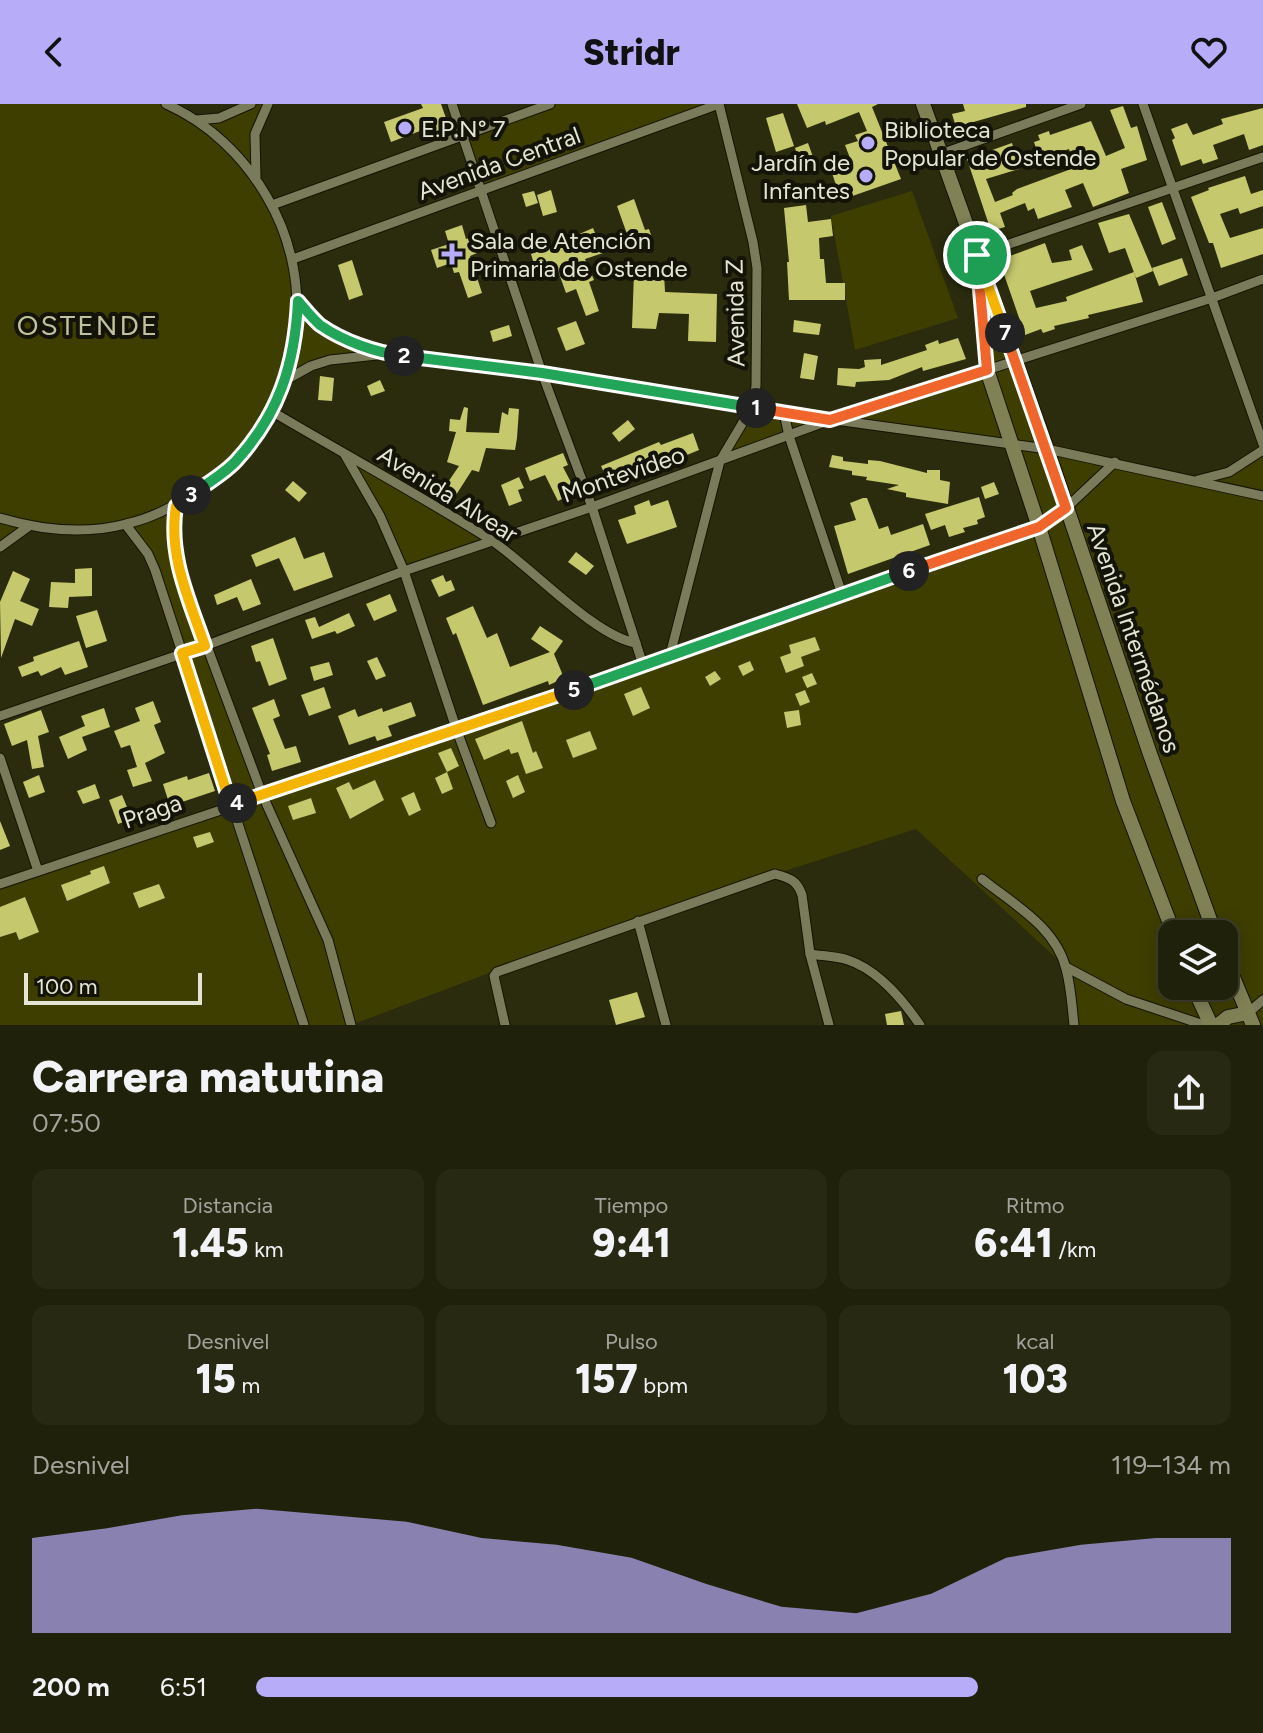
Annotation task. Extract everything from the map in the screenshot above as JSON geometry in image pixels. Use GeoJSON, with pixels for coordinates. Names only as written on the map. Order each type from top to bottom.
{"type":"FeatureCollection","features":[{"type":"Feature","properties":{"kind":"main road"},"geometry":{"type":"LineString","coordinates":[[923,104],[977,255],[987,370],[1123,801],[1169,920]]}},
{"type":"Feature","properties":{"kind":"main road","name":"Avenida Intermédanos"},"geometry":{"type":"LineString","coordinates":[[977,255],[1210,920]]}},
{"type":"Feature","properties":{"kind":"main road"},"geometry":{"type":"LineString","coordinates":[[1218,1025],[1228,1017],[1251,1019],[1238,989]]}},
{"type":"Feature","properties":{"kind":"main road"},"geometry":{"type":"LineString","coordinates":[[1199,1000],[1211,1025]]}},
{"type":"Feature","properties":{"kind":"street"},"geometry":{"type":"LineString","coordinates":[[196,120],[219,118],[251,104]]}},
{"type":"Feature","properties":{"kind":"street"},"geometry":{"type":"LineString","coordinates":[[256,177],[255,134],[268,104]]}},
{"type":"Feature","properties":{"kind":"street"},"geometry":{"type":"LineString","coordinates":[[452,104],[542,373],[592,507],[643,665]]}},
{"type":"Feature","properties":{"kind":"street","name":"Avenida Central"},"geometry":{"type":"LineString","coordinates":[[272,205],[550,104]]}},
{"type":"Feature","properties":{"kind":"street","name":"Avenida Central"},"geometry":{"type":"LineString","coordinates":[[293,259],[719,104]]}},
{"type":"Feature","properties":{"kind":"street","name":"Avenida Z"},"geometry":{"type":"LineString","coordinates":[[670,655],[720,461],[752,407],[757,369],[757,268],[719,104]]}},
{"type":"Feature","properties":{"kind":"street"},"geometry":{"type":"LineString","coordinates":[[941,154],[1081,104]]}},
{"type":"Feature","properties":{"kind":"street"},"geometry":{"type":"LineString","coordinates":[[1143,104],[1263,447],[1229,472],[1193,481]]}},
{"type":"Feature","properties":{"kind":"street"},"geometry":{"type":"LineString","coordinates":[[0,518],[29,526],[75,531],[126,525],[176,506],[235,462],[273,412],[286,380],[295,343],[298,301],[293,259],[272,205],[256,177],[226,143],[172,105]]}},
{"type":"Feature","properties":{"kind":"street"},"geometry":{"type":"LineString","coordinates":[[977,255],[1263,157]]}},
{"type":"Feature","properties":{"kind":"street","name":"Montevideo"},"geometry":{"type":"LineString","coordinates":[[0,716],[205,646],[404,571],[592,507],[830,420],[1263,279]]}},
{"type":"Feature","properties":{"kind":"street"},"geometry":{"type":"LineString","coordinates":[[298,301],[327,329],[386,354]]}},
{"type":"Feature","properties":{"kind":"street"},"geometry":{"type":"LineString","coordinates":[[286,380],[330,360],[386,354],[542,373],[830,420],[1047,449],[1263,496]]}},
{"type":"Feature","properties":{"kind":"street","name":"Avenida Alvear"},"geometry":{"type":"LineString","coordinates":[[273,412],[491,540],[601,627],[621,641],[636,643]]}},
{"type":"Feature","properties":{"kind":"street"},"geometry":{"type":"LineString","coordinates":[[784,413],[842,594]]}},
{"type":"Feature","properties":{"kind":"street"},"geometry":{"type":"LineString","coordinates":[[345,454],[380,516],[404,571],[491,823]]}},
{"type":"Feature","properties":{"kind":"street","name":"Praga"},"geometry":{"type":"LineString","coordinates":[[0,884],[457,731],[1039,527],[1066,508],[1115,462]]}},
{"type":"Feature","properties":{"kind":"street"},"geometry":{"type":"LineString","coordinates":[[176,506],[173,536],[177,566],[262,794],[328,940],[351,1025]]}},
{"type":"Feature","properties":{"kind":"street"},"geometry":{"type":"LineString","coordinates":[[126,525],[148,554],[304,1025]]}},
{"type":"Feature","properties":{"kind":"street"},"geometry":{"type":"LineString","coordinates":[[0,547],[29,526]]}},
{"type":"Feature","properties":{"kind":"street"},"geometry":{"type":"LineString","coordinates":[[0,758],[38,871]]}},
{"type":"Feature","properties":{"kind":"street"},"geometry":{"type":"LineString","coordinates":[[505,1025],[494,976],[497,972],[775,874],[791,878],[799,885],[810,954],[829,1025]]}},
{"type":"Feature","properties":{"kind":"street"},"geometry":{"type":"LineString","coordinates":[[982,879],[1042,926],[1059,950],[1066,967],[1074,1025]]}},
{"type":"Feature","properties":{"kind":"street"},"geometry":{"type":"LineString","coordinates":[[638,921],[666,1025]]}},
{"type":"Feature","properties":{"kind":"street"},"geometry":{"type":"LineString","coordinates":[[810,954],[849,960],[873,973],[898,996],[920,1025]]}},
{"type":"Feature","properties":{"kind":"street"},"geometry":{"type":"LineString","coordinates":[[1066,967],[1126,999],[1204,1025]]}},
{"type":"Feature","properties":{"kind":"street"},"geometry":{"type":"LineString","coordinates":[[1251,1019],[1263,1000]]}},
{"type":"Feature","properties":{"kind":"shaded area"},"geometry":{"type":"Polygon","coordinates":[[[0,104],[174,104],[196,120],[268,104],[261,118],[256,177],[285,236],[298,301],[318,324],[386,354],[330,360],[286,380],[273,412],[235,462],[176,506],[173,545],[265,793],[1039,527],[1012,445],[830,420],[987,370],[977,256],[1046,450],[1193,481],[1229,472],[1263,450],[1263,1025],[1074,1025],[1066,967],[916,829],[775,874],[492,972],[351,1025],[0,1025],[0,884],[230,806],[155,570],[126,525],[75,531],[29,526],[0,547],[0,104]]]}},
{"type":"Feature","properties":{"kind":"shaded area"},"geometry":{"type":"Polygon","coordinates":[[[550,104],[719,104],[481,191],[462,134],[550,104]]]}},
{"type":"Feature","properties":{"kind":"shaded area"},"geometry":{"type":"Polygon","coordinates":[[[912,191],[958,318],[855,350],[831,216],[912,191]]]}},
{"type":"Feature","properties":{"kind":"shaded area"},"geometry":{"type":"Polygon","coordinates":[[[752,407],[830,420],[720,461],[752,407]]]}},
{"type":"Feature","properties":{"kind":"shaded area"},"geometry":{"type":"Polygon","coordinates":[[[345,454],[491,540],[404,571],[345,454]]]}},
{"type":"Feature","properties":{"kind":"building","name":"E.P.N° 7"},"geometry":{"type":"Polygon","coordinates":[[[421,104],[441,104],[447,121],[439,124],[441,130],[430,134],[428,128],[391,142],[384,122],[423,108],[421,104]]]}},
{"type":"Feature","properties":{"kind":"building"},"geometry":{"type":"Polygon","coordinates":[[[797,104],[878,104],[872,107],[901,179],[841,200],[832,173],[853,166],[845,145],[858,141],[855,135],[867,131],[859,112],[826,125],[825,121],[807,128],[797,104]]]}},
{"type":"Feature","properties":{"kind":"building"},"geometry":{"type":"Polygon","coordinates":[[[963,104],[1026,104],[1026,107],[956,127],[952,114],[965,111],[963,104]]]}},
{"type":"Feature","properties":{"kind":"building"},"geometry":{"type":"Polygon","coordinates":[[[1123,106],[1131,128],[1137,126],[1147,160],[1121,169],[1129,193],[1093,207],[1083,183],[1065,190],[1072,207],[1038,219],[1034,208],[1028,211],[1025,203],[1000,213],[1005,227],[991,231],[967,159],[1012,143],[1019,169],[986,179],[995,202],[1013,195],[1017,189],[1090,162],[1085,149],[1071,154],[1069,149],[1051,155],[1052,159],[1041,163],[1034,142],[1040,140],[1038,135],[1049,131],[1050,135],[1091,121],[1106,156],[1125,148],[1110,110],[1123,106]]]}},
{"type":"Feature","properties":{"kind":"building"},"geometry":{"type":"Polygon","coordinates":[[[1263,108],[1263,145],[1249,150],[1244,134],[1213,145],[1218,159],[1203,164],[1201,159],[1181,166],[1171,129],[1187,123],[1193,135],[1223,124],[1221,119],[1263,108]]]}},
{"type":"Feature","properties":{"kind":"building"},"geometry":{"type":"Polygon","coordinates":[[[783,113],[794,146],[776,152],[766,118],[783,113]]]}},
{"type":"Feature","properties":{"kind":"building"},"geometry":{"type":"Polygon","coordinates":[[[808,143],[813,157],[800,162],[795,148],[808,143]]]}},
{"type":"Feature","properties":{"kind":"building"},"geometry":{"type":"Polygon","coordinates":[[[1245,176],[1251,194],[1263,190],[1263,206],[1240,214],[1238,208],[1220,214],[1230,238],[1263,228],[1263,254],[1221,268],[1191,197],[1245,176]]]}},
{"type":"Feature","properties":{"kind":"building"},"geometry":{"type":"Polygon","coordinates":[[[551,190],[557,212],[543,216],[537,195],[551,190]]]}},
{"type":"Feature","properties":{"kind":"building"},"geometry":{"type":"Polygon","coordinates":[[[534,191],[538,203],[526,207],[522,194],[534,191]]]}},
{"type":"Feature","properties":{"kind":"building"},"geometry":{"type":"Polygon","coordinates":[[[634,199],[645,230],[649,229],[653,241],[632,248],[617,206],[634,199]]]}},
{"type":"Feature","properties":{"kind":"building"},"geometry":{"type":"Polygon","coordinates":[[[1162,202],[1176,239],[1162,245],[1148,207],[1162,202]]]}},
{"type":"Feature","properties":{"kind":"building"},"geometry":{"type":"Polygon","coordinates":[[[806,205],[808,222],[831,219],[833,236],[819,238],[820,259],[824,259],[826,283],[845,283],[845,300],[789,300],[784,208],[806,205]]]}},
{"type":"Feature","properties":{"kind":"building"},"geometry":{"type":"Polygon","coordinates":[[[1129,214],[1153,271],[1136,278],[1125,248],[1109,253],[1098,223],[1129,214]]]}},
{"type":"Feature","properties":{"kind":"building"},"geometry":{"type":"Polygon","coordinates":[[[462,225],[466,239],[472,237],[477,253],[470,256],[482,293],[468,298],[459,272],[454,273],[451,263],[437,268],[431,250],[449,244],[445,231],[462,225]]]}},
{"type":"Feature","properties":{"kind":"building"},"geometry":{"type":"Polygon","coordinates":[[[593,228],[603,253],[585,259],[594,280],[589,282],[599,311],[586,316],[576,289],[566,293],[557,268],[537,274],[531,254],[579,238],[577,235],[593,228]]]}},
{"type":"Feature","properties":{"kind":"building"},"geometry":{"type":"Polygon","coordinates":[[[1045,243],[1052,263],[1072,260],[1069,250],[1082,245],[1093,270],[1030,291],[1036,308],[1067,301],[1066,297],[1134,272],[1143,302],[1088,315],[1089,318],[1054,326],[1055,329],[1043,333],[1041,329],[1025,335],[999,260],[1045,243]]]}},
{"type":"Feature","properties":{"kind":"building"},"geometry":{"type":"Polygon","coordinates":[[[1182,258],[1188,275],[1159,286],[1152,268],[1182,258]]]}},
{"type":"Feature","properties":{"kind":"building"},"geometry":{"type":"Polygon","coordinates":[[[352,260],[363,295],[349,300],[338,265],[352,260]]]}},
{"type":"Feature","properties":{"kind":"building"},"geometry":{"type":"Polygon","coordinates":[[[634,273],[664,273],[665,292],[717,294],[716,342],[688,341],[689,314],[659,313],[656,329],[632,328],[634,273]]]}},
{"type":"Feature","properties":{"kind":"building"},"geometry":{"type":"Polygon","coordinates":[[[794,320],[821,324],[819,335],[793,332],[794,320]]]}},
{"type":"Feature","properties":{"kind":"building"},"geometry":{"type":"Polygon","coordinates":[[[576,321],[585,344],[566,351],[557,328],[576,321]]]}},
{"type":"Feature","properties":{"kind":"building"},"geometry":{"type":"Polygon","coordinates":[[[509,325],[512,336],[493,342],[490,331],[509,325]]]}},
{"type":"Feature","properties":{"kind":"building"},"geometry":{"type":"Polygon","coordinates":[[[958,338],[966,359],[923,371],[922,367],[889,380],[856,382],[855,387],[837,385],[838,368],[859,369],[865,367],[864,360],[881,359],[881,365],[927,350],[925,345],[938,340],[939,344],[958,338]]]}},
{"type":"Feature","properties":{"kind":"building"},"geometry":{"type":"Polygon","coordinates":[[[804,353],[818,356],[814,380],[800,378],[804,353]]]}},
{"type":"Feature","properties":{"kind":"building"},"geometry":{"type":"Polygon","coordinates":[[[320,376],[334,378],[332,401],[318,400],[320,376]]]}},
{"type":"Feature","properties":{"kind":"building"},"geometry":{"type":"Polygon","coordinates":[[[380,380],[385,391],[371,396],[367,386],[380,380]]]}},
{"type":"Feature","properties":{"kind":"building"},"geometry":{"type":"Polygon","coordinates":[[[464,407],[468,408],[466,432],[499,433],[502,412],[508,415],[509,408],[519,409],[517,438],[515,450],[486,448],[479,472],[472,470],[456,495],[444,488],[459,466],[447,462],[456,432],[449,431],[450,419],[460,420],[464,407]]]}},
{"type":"Feature","properties":{"kind":"building"},"geometry":{"type":"Polygon","coordinates":[[[628,420],[635,429],[619,442],[612,433],[628,420]]]}},
{"type":"Feature","properties":{"kind":"building"},"geometry":{"type":"Polygon","coordinates":[[[693,433],[699,450],[646,472],[642,464],[607,479],[601,466],[659,442],[661,445],[693,433]]]}},
{"type":"Feature","properties":{"kind":"building"},"geometry":{"type":"Polygon","coordinates":[[[563,453],[568,465],[563,467],[576,492],[558,501],[545,475],[530,481],[525,468],[563,453]]]}},
{"type":"Feature","properties":{"kind":"building"},"geometry":{"type":"Polygon","coordinates":[[[832,455],[843,457],[843,461],[868,464],[868,460],[880,461],[927,473],[927,470],[940,470],[940,480],[950,482],[948,504],[906,497],[906,493],[887,489],[899,485],[866,480],[867,477],[852,475],[852,471],[829,467],[832,455]]]}},
{"type":"Feature","properties":{"kind":"building"},"geometry":{"type":"Polygon","coordinates":[[[519,477],[524,488],[518,490],[522,501],[509,506],[501,485],[519,477]]]}},
{"type":"Feature","properties":{"kind":"building"},"geometry":{"type":"Polygon","coordinates":[[[293,481],[307,493],[299,502],[285,490],[293,481]]]}},
{"type":"Feature","properties":{"kind":"building"},"geometry":{"type":"Polygon","coordinates":[[[994,482],[999,494],[985,499],[981,487],[994,482]]]}},
{"type":"Feature","properties":{"kind":"building"},"geometry":{"type":"Polygon","coordinates":[[[979,497],[985,517],[977,520],[978,524],[963,528],[965,532],[949,537],[945,525],[931,530],[925,514],[979,497]]]}},
{"type":"Feature","properties":{"kind":"building"},"geometry":{"type":"Polygon","coordinates":[[[867,498],[879,529],[888,526],[891,535],[923,524],[930,545],[848,574],[834,526],[856,520],[850,503],[867,498]]]}},
{"type":"Feature","properties":{"kind":"building"},"geometry":{"type":"Polygon","coordinates":[[[649,500],[651,506],[668,500],[677,527],[627,544],[618,520],[636,514],[634,506],[649,500]]]}},
{"type":"Feature","properties":{"kind":"building"},"geometry":{"type":"Polygon","coordinates":[[[295,537],[304,559],[324,552],[333,577],[294,591],[279,558],[256,567],[251,555],[295,537]]]}},
{"type":"Feature","properties":{"kind":"building"},"geometry":{"type":"Polygon","coordinates":[[[576,552],[594,566],[586,575],[568,562],[576,552]]]}},
{"type":"Feature","properties":{"kind":"building"},"geometry":{"type":"Polygon","coordinates":[[[92,568],[92,596],[69,597],[68,608],[49,607],[51,582],[75,583],[75,569],[92,568]]]}},
{"type":"Feature","properties":{"kind":"building"},"geometry":{"type":"Polygon","coordinates":[[[13,571],[30,579],[20,601],[39,609],[32,626],[15,619],[1,658],[0,602],[13,571]]]}},
{"type":"Feature","properties":{"kind":"building"},"geometry":{"type":"Polygon","coordinates":[[[443,575],[446,582],[451,580],[455,590],[439,597],[431,580],[443,575]]]}},
{"type":"Feature","properties":{"kind":"building"},"geometry":{"type":"Polygon","coordinates":[[[251,579],[261,604],[243,611],[237,597],[217,605],[214,595],[251,579]]]}},
{"type":"Feature","properties":{"kind":"building"},"geometry":{"type":"Polygon","coordinates":[[[390,594],[397,611],[374,621],[366,604],[390,594]]]}},
{"type":"Feature","properties":{"kind":"building"},"geometry":{"type":"Polygon","coordinates":[[[473,606],[487,638],[497,633],[510,667],[550,652],[531,639],[540,626],[563,641],[554,654],[564,678],[483,705],[456,633],[453,635],[446,618],[473,606]]]}},
{"type":"Feature","properties":{"kind":"building"},"geometry":{"type":"Polygon","coordinates":[[[97,610],[107,641],[86,648],[76,616],[97,610]]]}},
{"type":"Feature","properties":{"kind":"building"},"geometry":{"type":"Polygon","coordinates":[[[349,613],[355,626],[337,634],[335,631],[312,639],[305,620],[315,617],[319,627],[349,613]]]}},
{"type":"Feature","properties":{"kind":"building"},"geometry":{"type":"Polygon","coordinates":[[[815,637],[820,650],[801,657],[804,666],[786,673],[780,657],[791,653],[789,645],[815,637]]]}},
{"type":"Feature","properties":{"kind":"building"},"geometry":{"type":"Polygon","coordinates":[[[273,638],[287,679],[269,686],[251,646],[273,638]]]}},
{"type":"Feature","properties":{"kind":"building"},"geometry":{"type":"Polygon","coordinates":[[[79,641],[88,667],[65,675],[61,667],[41,676],[38,671],[22,677],[18,667],[34,661],[33,657],[79,641]]]}},
{"type":"Feature","properties":{"kind":"building"},"geometry":{"type":"Polygon","coordinates":[[[377,657],[386,676],[376,680],[367,661],[377,657]]]}},
{"type":"Feature","properties":{"kind":"building"},"geometry":{"type":"Polygon","coordinates":[[[750,661],[754,670],[743,676],[738,666],[750,661]]]}},
{"type":"Feature","properties":{"kind":"building"},"geometry":{"type":"Polygon","coordinates":[[[329,662],[333,675],[314,681],[310,667],[329,662]]]}},
{"type":"Feature","properties":{"kind":"building"},"geometry":{"type":"Polygon","coordinates":[[[715,671],[721,679],[710,686],[705,677],[715,671]]]}},
{"type":"Feature","properties":{"kind":"building"},"geometry":{"type":"Polygon","coordinates":[[[812,673],[817,684],[807,688],[802,677],[812,673]]]}},
{"type":"Feature","properties":{"kind":"building"},"geometry":{"type":"Polygon","coordinates":[[[324,687],[331,708],[309,716],[301,695],[324,687]]]}},
{"type":"Feature","properties":{"kind":"building"},"geometry":{"type":"Polygon","coordinates":[[[641,687],[650,708],[633,716],[624,694],[641,687]]]}},
{"type":"Feature","properties":{"kind":"building"},"geometry":{"type":"Polygon","coordinates":[[[805,690],[810,702],[800,706],[795,694],[805,690]]]}},
{"type":"Feature","properties":{"kind":"building"},"geometry":{"type":"Polygon","coordinates":[[[274,699],[280,716],[273,719],[285,749],[296,746],[301,762],[272,771],[267,755],[270,754],[252,708],[274,699]]]}},
{"type":"Feature","properties":{"kind":"building"},"geometry":{"type":"Polygon","coordinates":[[[153,701],[161,722],[154,725],[165,753],[145,763],[152,781],[133,787],[127,770],[137,767],[130,745],[121,748],[114,731],[140,721],[135,708],[153,701]]]}},
{"type":"Feature","properties":{"kind":"building"},"geometry":{"type":"Polygon","coordinates":[[[411,702],[416,716],[388,726],[392,736],[377,741],[375,736],[349,745],[338,716],[355,709],[358,717],[411,702]]]}},
{"type":"Feature","properties":{"kind":"building"},"geometry":{"type":"Polygon","coordinates":[[[104,708],[110,727],[82,737],[87,750],[68,759],[59,737],[85,726],[81,716],[104,708]]]}},
{"type":"Feature","properties":{"kind":"building"},"geometry":{"type":"Polygon","coordinates":[[[41,710],[49,732],[38,736],[44,767],[32,769],[27,740],[12,746],[4,724],[41,710]]]}},
{"type":"Feature","properties":{"kind":"building"},"geometry":{"type":"Polygon","coordinates":[[[799,710],[801,725],[787,728],[784,712],[799,710]]]}},
{"type":"Feature","properties":{"kind":"building"},"geometry":{"type":"Polygon","coordinates":[[[522,721],[533,753],[536,751],[543,768],[526,774],[518,752],[511,754],[509,749],[484,760],[475,739],[522,721]]]}},
{"type":"Feature","properties":{"kind":"building"},"geometry":{"type":"Polygon","coordinates":[[[590,731],[597,749],[573,758],[566,740],[590,731]]]}},
{"type":"Feature","properties":{"kind":"building"},"geometry":{"type":"Polygon","coordinates":[[[451,748],[459,766],[447,772],[438,753],[451,748]]]}},
{"type":"Feature","properties":{"kind":"building"},"geometry":{"type":"Polygon","coordinates":[[[447,772],[453,789],[442,794],[435,778],[447,772]]]}},
{"type":"Feature","properties":{"kind":"building"},"geometry":{"type":"Polygon","coordinates":[[[209,773],[215,791],[170,806],[163,784],[209,773]]]}},
{"type":"Feature","properties":{"kind":"building"},"geometry":{"type":"Polygon","coordinates":[[[39,775],[45,792],[29,798],[23,782],[39,775]]]}},
{"type":"Feature","properties":{"kind":"building"},"geometry":{"type":"Polygon","coordinates":[[[518,775],[525,792],[513,798],[506,781],[518,775]]]}},
{"type":"Feature","properties":{"kind":"building"},"geometry":{"type":"Polygon","coordinates":[[[375,780],[384,800],[350,819],[336,788],[349,782],[353,790],[375,780]]]}},
{"type":"Feature","properties":{"kind":"building"},"geometry":{"type":"Polygon","coordinates":[[[95,784],[100,798],[83,804],[77,791],[95,784]]]}},
{"type":"Feature","properties":{"kind":"building"},"geometry":{"type":"Polygon","coordinates":[[[414,792],[421,810],[409,816],[401,798],[414,792]]]}},
{"type":"Feature","properties":{"kind":"building"},"geometry":{"type":"Polygon","coordinates":[[[122,795],[132,819],[118,824],[109,800],[122,795]]]}},
{"type":"Feature","properties":{"kind":"building"},"geometry":{"type":"Polygon","coordinates":[[[311,798],[316,813],[293,820],[288,806],[311,798]]]}},
{"type":"Feature","properties":{"kind":"building"},"geometry":{"type":"Polygon","coordinates":[[[0,821],[10,846],[0,850],[0,821]]]}},
{"type":"Feature","properties":{"kind":"building"},"geometry":{"type":"Polygon","coordinates":[[[210,832],[214,842],[197,848],[193,837],[210,832]]]}},
{"type":"Feature","properties":{"kind":"building"},"geometry":{"type":"Polygon","coordinates":[[[104,866],[110,883],[67,901],[61,885],[104,866]]]}},
{"type":"Feature","properties":{"kind":"building"},"geometry":{"type":"Polygon","coordinates":[[[159,884],[165,898],[139,908],[133,893],[159,884]]]}},
{"type":"Feature","properties":{"kind":"building"},"geometry":{"type":"Polygon","coordinates":[[[25,897],[39,932],[19,940],[16,932],[0,937],[0,907],[25,897]]]}},
{"type":"Feature","properties":{"kind":"building"},"geometry":{"type":"Polygon","coordinates":[[[637,992],[645,1017],[616,1025],[609,1000],[637,992]]]}},
{"type":"Feature","properties":{"kind":"building"},"geometry":{"type":"Polygon","coordinates":[[[901,1011],[904,1025],[887,1025],[885,1014],[901,1011]]]}},
{"type":"Feature","properties":{"kind":"place","name":"E.P.N° 7"},"geometry":{"type":"Point","coordinates":[405,128]}},
{"type":"Feature","properties":{"kind":"place","name":"Biblioteca Popular de Ostende"},"geometry":{"type":"Point","coordinates":[868,143]}},
{"type":"Feature","properties":{"kind":"place","name":"Jardín de Infantes"},"geometry":{"type":"Point","coordinates":[866,176]}},
{"type":"Feature","properties":{"kind":"place","name":"Sala de Atención Primaria de Ostende"},"geometry":{"type":"Point","coordinates":[452,254]}},
{"type":"Feature","properties":{"kind":"district","name":"OSTENDE"},"geometry":{"type":"Point","coordinates":[88,325]}},
{"type":"Feature","properties":{"kind":"route"},"geometry":{"type":"LineString","coordinates":[[977,255],[1066,508],[1039,527],[457,731],[231,806],[182,653],[205,646],[177,566],[173,527],[176,506],[235,462],[273,412],[292,357],[298,301],[318,323],[336,334],[386,354],[542,373],[830,420],[987,370],[977,255]]}}]}
